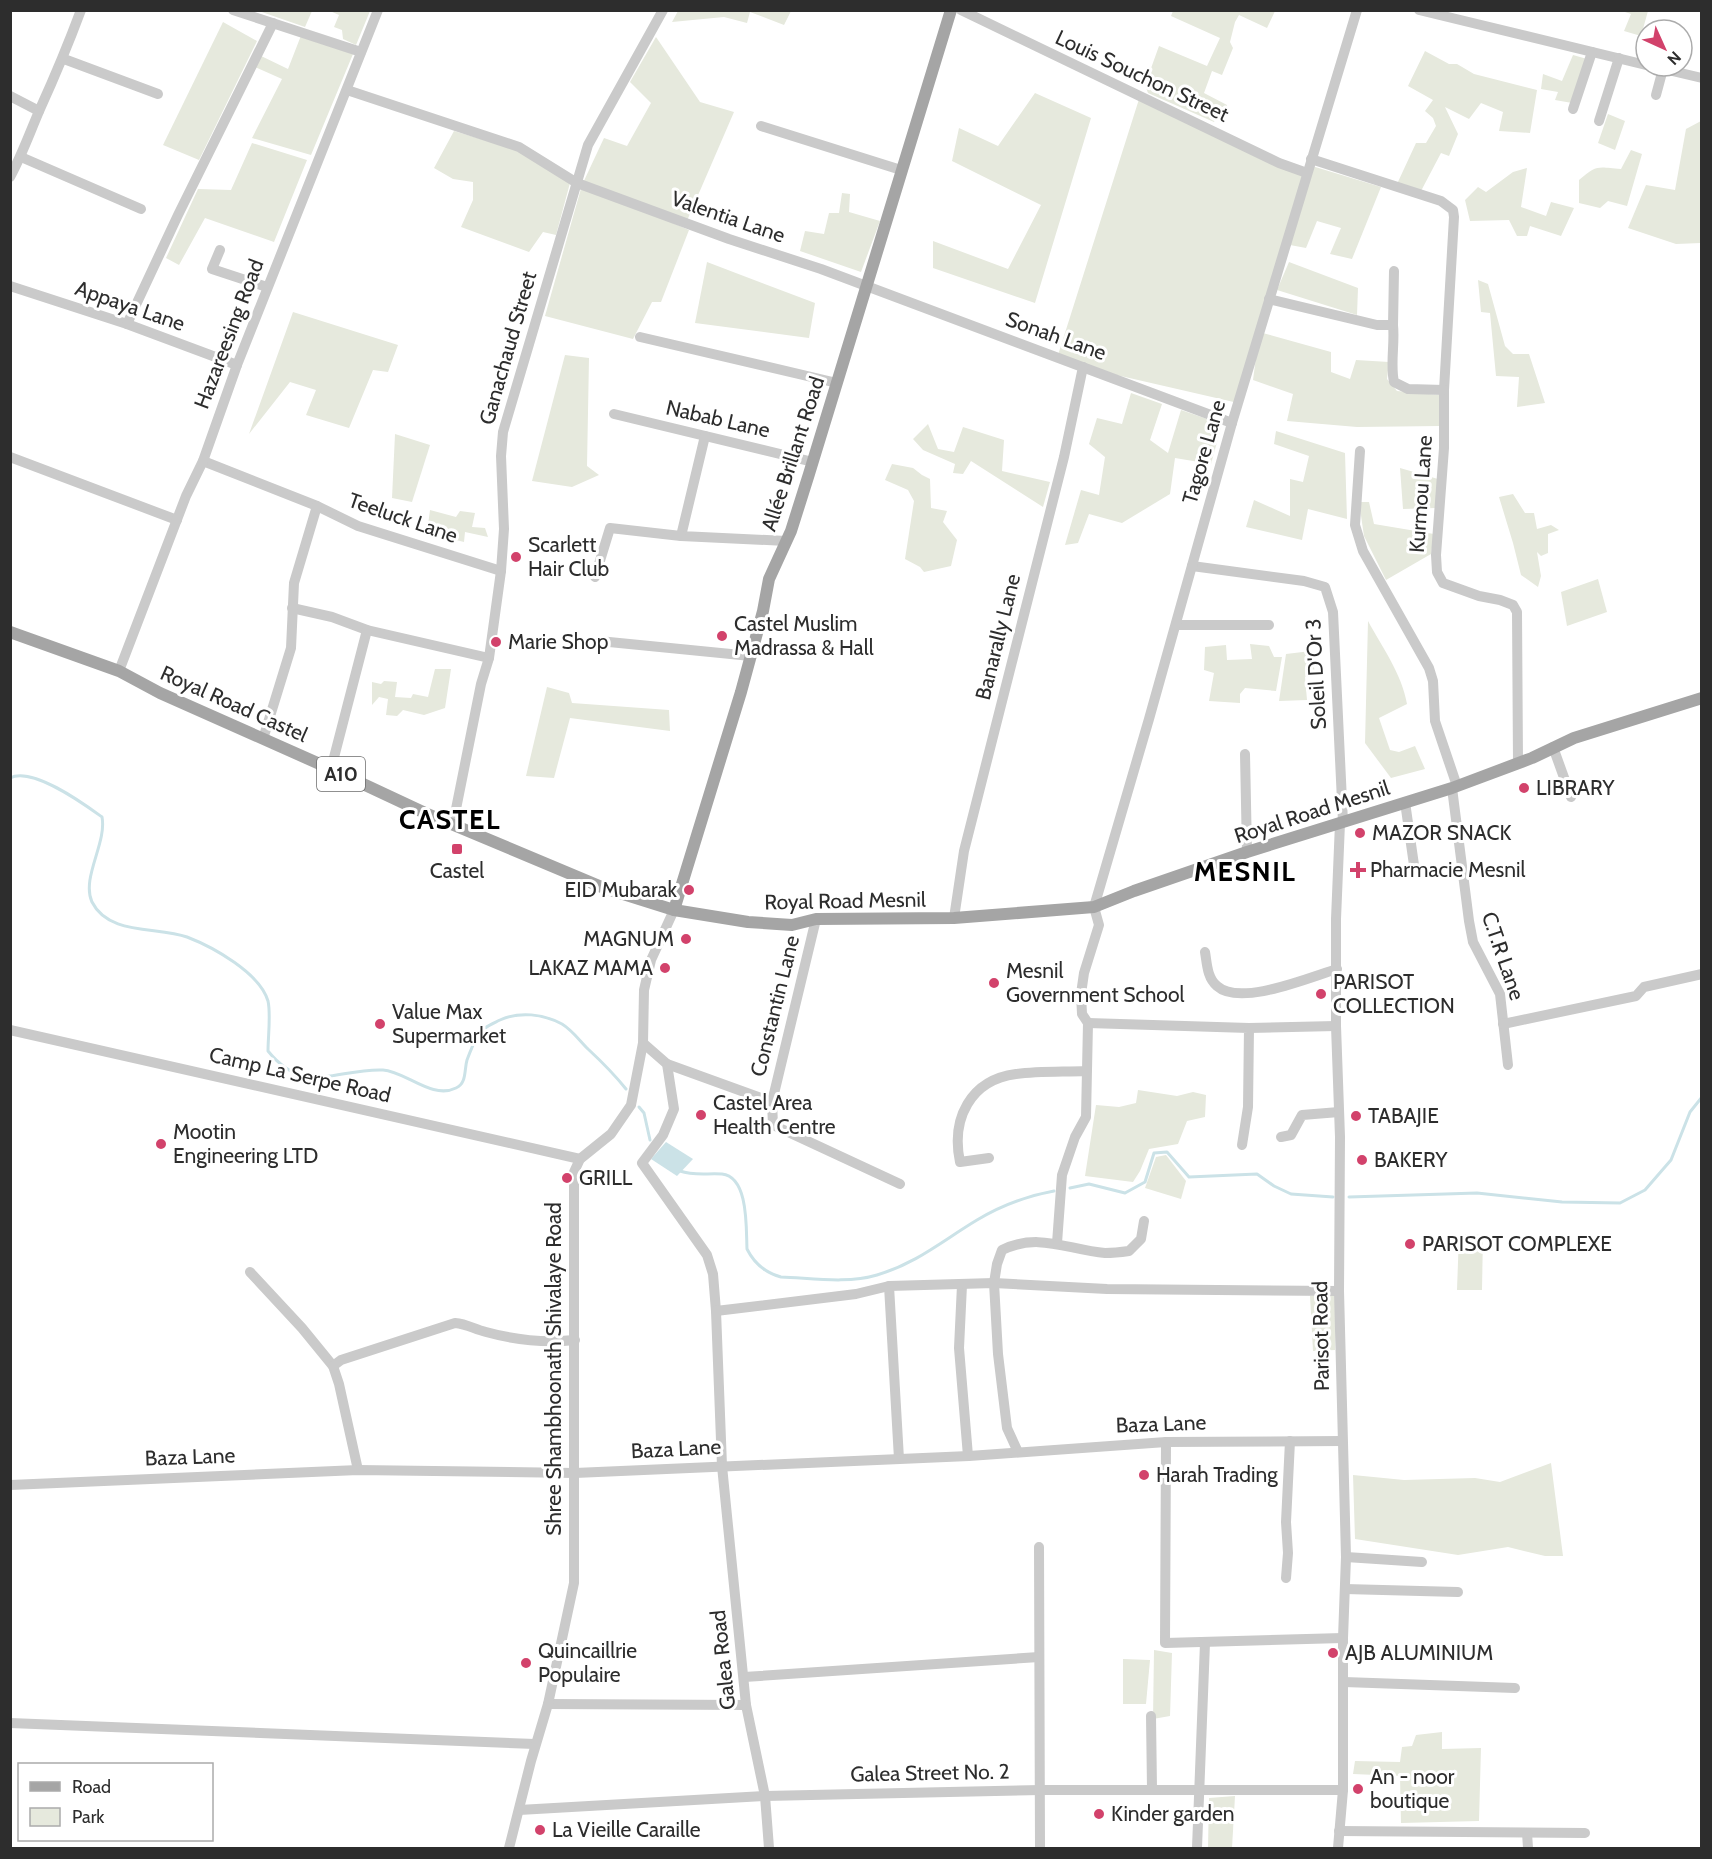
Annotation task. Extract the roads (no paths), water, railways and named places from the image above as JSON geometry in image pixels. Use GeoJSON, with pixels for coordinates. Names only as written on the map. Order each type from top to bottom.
{"type":"FeatureCollection","features":[{"type":"Feature","properties":{"kind":"main road","name":"Allée Brillant Road"},"geometry":{"type":"LineString","coordinates":[[674,910],[751,656],[769,579],[786,541],[813,462],[951,10]]}},
{"type":"Feature","properties":{"kind":"main road","name":"Royal Road Castel"},"geometry":{"type":"LineString","coordinates":[[10,632],[119,671],[160,693],[425,813],[604,888],[674,910]]}},
{"type":"Feature","properties":{"kind":"main road","name":"Royal Road Mesnil"},"geometry":{"type":"LineString","coordinates":[[674,910],[748,922],[792,925],[816,920],[954,918],[1094,907],[1247,852],[1454,787],[1518,763],[1574,738],[1701,698]]}},
{"type":"Feature","properties":{"kind":"street"},"geometry":{"type":"LineString","coordinates":[[10,177],[64,58],[81,10]]}},
{"type":"Feature","properties":{"kind":"street"},"geometry":{"type":"LineString","coordinates":[[232,10],[361,52]]}},
{"type":"Feature","properties":{"kind":"street","name":"Hazareesing Road"},"geometry":{"type":"LineString","coordinates":[[119,671],[186,496],[203,460],[267,287],[348,90],[378,10]]}},
{"type":"Feature","properties":{"kind":"street","name":"Ganachaud Street"},"geometry":{"type":"LineString","coordinates":[[453,824],[481,684],[489,658],[501,571],[504,530],[501,456],[503,432],[588,145],[663,10]]}},
{"type":"Feature","properties":{"kind":"street","name":"Louis Souchon Street"},"geometry":{"type":"LineString","coordinates":[[961,10],[1279,163],[1307,173]]}},
{"type":"Feature","properties":{"kind":"street","name":"Tagore Lane"},"geometry":{"type":"LineString","coordinates":[[1057,1243],[1062,1175],[1075,1137],[1086,1117],[1088,1023],[1082,1014],[1081,994],[1084,973],[1099,925],[1094,907],[1232,423],[1357,10]]}},
{"type":"Feature","properties":{"kind":"street"},"geometry":{"type":"LineString","coordinates":[[1419,10],[1634,62]]}},
{"type":"Feature","properties":{"kind":"street"},"geometry":{"type":"LineString","coordinates":[[126,324],[273,23]]}},
{"type":"Feature","properties":{"kind":"street"},"geometry":{"type":"LineString","coordinates":[[1574,109],[1592,52]]}},
{"type":"Feature","properties":{"kind":"street"},"geometry":{"type":"LineString","coordinates":[[64,58],[158,94]]}},
{"type":"Feature","properties":{"kind":"street"},"geometry":{"type":"LineString","coordinates":[[1599,121],[1619,58]]}},
{"type":"Feature","properties":{"kind":"street"},"geometry":{"type":"LineString","coordinates":[[1656,95],[1661,78]]}},
{"type":"Feature","properties":{"kind":"street","name":"Valentia Lane"},"geometry":{"type":"LineString","coordinates":[[348,90],[519,147],[577,183],[865,286]]}},
{"type":"Feature","properties":{"kind":"street"},"geometry":{"type":"LineString","coordinates":[[10,96],[39,111]]}},
{"type":"Feature","properties":{"kind":"street"},"geometry":{"type":"LineString","coordinates":[[761,126],[902,170]]}},
{"type":"Feature","properties":{"kind":"street"},"geometry":{"type":"LineString","coordinates":[[21,157],[141,209]]}},
{"type":"Feature","properties":{"kind":"street","name":"Kurmou Lane"},"geometry":{"type":"LineString","coordinates":[[1311,159],[1441,201],[1453,210],[1444,390],[1445,438],[1436,555],[1437,572],[1443,583],[1513,605],[1517,612],[1518,763]]}},
{"type":"Feature","properties":{"kind":"street"},"geometry":{"type":"LineString","coordinates":[[220,250],[212,269],[267,287]]}},
{"type":"Feature","properties":{"kind":"street"},"geometry":{"type":"LineString","coordinates":[[1394,271],[1395,343],[1392,374],[1394,382],[1408,389],[1444,390]]}},
{"type":"Feature","properties":{"kind":"street","name":"Appaya Lane"},"geometry":{"type":"LineString","coordinates":[[10,286],[126,324],[237,365]]}},
{"type":"Feature","properties":{"kind":"street","name":"Sonah Lane"},"geometry":{"type":"LineString","coordinates":[[865,286],[1232,423]]}},
{"type":"Feature","properties":{"kind":"street"},"geometry":{"type":"LineString","coordinates":[[1269,298],[1377,325],[1394,325]]}},
{"type":"Feature","properties":{"kind":"street"},"geometry":{"type":"LineString","coordinates":[[640,337],[837,383]]}},
{"type":"Feature","properties":{"kind":"street","name":"Banarally Lane"},"geometry":{"type":"LineString","coordinates":[[954,918],[964,851],[1064,457],[1083,367]]}},
{"type":"Feature","properties":{"kind":"street","name":"Nabab Lane"},"geometry":{"type":"LineString","coordinates":[[614,414],[813,462]]}},
{"type":"Feature","properties":{"kind":"street"},"geometry":{"type":"LineString","coordinates":[[681,536],[705,436]]}},
{"type":"Feature","properties":{"kind":"street","name":"C.T.R Lane"},"geometry":{"type":"LineString","coordinates":[[1359,451],[1356,525],[1363,550],[1429,668],[1433,681],[1435,721],[1454,787],[1473,942],[1500,994],[1508,1065]]}},
{"type":"Feature","properties":{"kind":"street"},"geometry":{"type":"LineString","coordinates":[[10,457],[177,520]]}},
{"type":"Feature","properties":{"kind":"street"},"geometry":{"type":"LineString","coordinates":[[203,460],[317,506]]}},
{"type":"Feature","properties":{"kind":"street","name":"Teeluck Lane"},"geometry":{"type":"LineString","coordinates":[[263,739],[291,648],[294,583],[317,506],[358,526],[501,571]]}},
{"type":"Feature","properties":{"kind":"street"},"geometry":{"type":"LineString","coordinates":[[595,577],[610,528],[681,536],[786,541]]}},
{"type":"Feature","properties":{"kind":"street","name":"Soleil D'Or 3"},"geometry":{"type":"LineString","coordinates":[[1192,566],[1304,581],[1325,587],[1333,612],[1342,823]]}},
{"type":"Feature","properties":{"kind":"street"},"geometry":{"type":"LineString","coordinates":[[292,608],[332,617],[367,630],[489,658]]}},
{"type":"Feature","properties":{"kind":"street"},"geometry":{"type":"LineString","coordinates":[[1176,625],[1269,625]]}},
{"type":"Feature","properties":{"kind":"street"},"geometry":{"type":"LineString","coordinates":[[331,769],[367,630]]}},
{"type":"Feature","properties":{"kind":"street"},"geometry":{"type":"LineString","coordinates":[[599,641],[751,656]]}},
{"type":"Feature","properties":{"kind":"street"},"geometry":{"type":"LineString","coordinates":[[1553,747],[1571,797]]}},
{"type":"Feature","properties":{"kind":"street"},"geometry":{"type":"LineString","coordinates":[[1245,754],[1247,852]]}},
{"type":"Feature","properties":{"kind":"street"},"geometry":{"type":"LineString","coordinates":[[1405,802],[1415,872]]}},
{"type":"Feature","properties":{"kind":"street","name":"Parisot Road"},"geometry":{"type":"LineString","coordinates":[[1338,1848],[1343,1790],[1346,1557],[1339,1291],[1339,1112],[1336,1026],[1336,919],[1342,823]]}},
{"type":"Feature","properties":{"kind":"street"},"geometry":{"type":"LineString","coordinates":[[580,1159],[611,1134],[631,1105],[643,1042],[644,990],[651,960],[674,910]]}},
{"type":"Feature","properties":{"kind":"street","name":"Constantin Lane"},"geometry":{"type":"LineString","coordinates":[[772,1102],[816,920]]}},
{"type":"Feature","properties":{"kind":"street"},"geometry":{"type":"LineString","coordinates":[[1205,952],[1212,981],[1228,993],[1261,991],[1337,969]]}},
{"type":"Feature","properties":{"kind":"street"},"geometry":{"type":"LineString","coordinates":[[1503,1024],[1636,996],[1644,987],[1701,974]]}},
{"type":"Feature","properties":{"kind":"street"},"geometry":{"type":"LineString","coordinates":[[1088,1023],[1249,1028],[1336,1026]]}},
{"type":"Feature","properties":{"kind":"street"},"geometry":{"type":"LineString","coordinates":[[1242,1146],[1248,1107],[1249,1028]]}},
{"type":"Feature","properties":{"kind":"street","name":"Camp La Serpe Road"},"geometry":{"type":"LineString","coordinates":[[10,1030],[580,1159]]}},
{"type":"Feature","properties":{"kind":"street"},"geometry":{"type":"LineString","coordinates":[[643,1042],[667,1064],[772,1102],[773,1125],[900,1184]]}},
{"type":"Feature","properties":{"kind":"street","name":"Galea Road"},"geometry":{"type":"LineString","coordinates":[[667,1064],[674,1109],[663,1135],[642,1161],[707,1255],[713,1274],[722,1466],[747,1704],[765,1796],[769,1848]]}},
{"type":"Feature","properties":{"kind":"street"},"geometry":{"type":"LineString","coordinates":[[989,1158],[960,1162],[958,1149],[960,1120],[970,1097],[993,1080],[1015,1074],[1086,1071]]}},
{"type":"Feature","properties":{"kind":"street"},"geometry":{"type":"LineString","coordinates":[[1281,1137],[1291,1135],[1302,1115],[1339,1112]]}},
{"type":"Feature","properties":{"kind":"street","name":"Shree Shambhoonath Shivalaye Road"},"geometry":{"type":"LineString","coordinates":[[509,1848],[548,1704],[573,1583],[575,1340],[573,1181],[580,1159]]}},
{"type":"Feature","properties":{"kind":"street"},"geometry":{"type":"LineString","coordinates":[[1018,1452],[1007,1428],[995,1320],[994,1283],[1002,1250],[1018,1242],[1057,1243],[1106,1253],[1130,1251],[1141,1239],[1144,1221]]}},
{"type":"Feature","properties":{"kind":"street"},"geometry":{"type":"LineString","coordinates":[[250,1272],[302,1328],[333,1366],[358,1470]]}},
{"type":"Feature","properties":{"kind":"street"},"geometry":{"type":"LineString","coordinates":[[716,1311],[856,1294],[889,1286],[962,1286],[994,1283],[1107,1289],[1339,1291]]}},
{"type":"Feature","properties":{"kind":"street"},"geometry":{"type":"LineString","coordinates":[[889,1286],[899,1459]]}},
{"type":"Feature","properties":{"kind":"street"},"geometry":{"type":"LineString","coordinates":[[962,1286],[959,1348],[969,1456]]}},
{"type":"Feature","properties":{"kind":"street"},"geometry":{"type":"LineString","coordinates":[[333,1366],[341,1360],[455,1323],[527,1340],[551,1342],[575,1340]]}},
{"type":"Feature","properties":{"kind":"street"},"geometry":{"type":"LineString","coordinates":[[1286,1578],[1287,1479],[1290,1441]]}},
{"type":"Feature","properties":{"kind":"street","name":"Baza Lane"},"geometry":{"type":"LineString","coordinates":[[10,1485],[358,1470],[575,1473],[969,1456],[1166,1442],[1342,1441]]}},
{"type":"Feature","properties":{"kind":"street"},"geometry":{"type":"LineString","coordinates":[[1166,1442],[1165,1643],[1344,1638]]}},
{"type":"Feature","properties":{"kind":"street"},"geometry":{"type":"LineString","coordinates":[[1039,1547],[1040,1848]]}},
{"type":"Feature","properties":{"kind":"street"},"geometry":{"type":"LineString","coordinates":[[1346,1557],[1422,1562]]}},
{"type":"Feature","properties":{"kind":"street"},"geometry":{"type":"LineString","coordinates":[[1345,1589],[1458,1592]]}},
{"type":"Feature","properties":{"kind":"street"},"geometry":{"type":"LineString","coordinates":[[1197,1848],[1205,1643]]}},
{"type":"Feature","properties":{"kind":"street"},"geometry":{"type":"LineString","coordinates":[[744,1677],[1039,1657]]}},
{"type":"Feature","properties":{"kind":"street"},"geometry":{"type":"LineString","coordinates":[[1344,1682],[1515,1688]]}},
{"type":"Feature","properties":{"kind":"street"},"geometry":{"type":"LineString","coordinates":[[548,1704],[747,1704]]}},
{"type":"Feature","properties":{"kind":"street"},"geometry":{"type":"LineString","coordinates":[[1150,1716],[1152,1789]]}},
{"type":"Feature","properties":{"kind":"street"},"geometry":{"type":"LineString","coordinates":[[10,1723],[536,1744]]}},
{"type":"Feature","properties":{"kind":"street","name":"Galea Street No. 2"},"geometry":{"type":"LineString","coordinates":[[519,1810],[765,1796],[1041,1790],[1343,1790]]}},
{"type":"Feature","properties":{"kind":"street"},"geometry":{"type":"LineString","coordinates":[[1339,1831],[1585,1833]]}},
{"type":"Feature","properties":{"kind":"street"},"geometry":{"type":"LineString","coordinates":[[1527,1833],[1528,1848]]}},
{"type":"Feature","properties":{"kind":"water"},"geometry":{"type":"Polygon","coordinates":[[[666,1142],[693,1159],[677,1176],[651,1159],[666,1142]]]}},
{"type":"Feature","properties":{"kind":"waterway"},"geometry":{"type":"LineString","coordinates":[[10,778],[31,777],[44,782],[58,788],[102,817],[103,827],[89,893],[100,913],[122,925],[187,937],[210,947],[246,971],[256,981],[268,1001],[268,1051],[282,1065],[295,1073],[309,1077],[322,1077],[366,1070],[383,1070],[428,1088],[447,1091],[462,1083],[468,1057],[482,1030],[508,1017],[531,1015],[547,1018],[566,1026],[626,1089]]}},
{"type":"Feature","properties":{"kind":"waterway"},"geometry":{"type":"LineString","coordinates":[[1349,1197],[1477,1193],[1562,1202],[1620,1203],[1645,1190],[1671,1160],[1690,1112],[1702,1097]]}},
{"type":"Feature","properties":{"kind":"waterway"},"geometry":{"type":"LineString","coordinates":[[639,1107],[644,1113],[650,1140]]}},
{"type":"Feature","properties":{"kind":"waterway"},"geometry":{"type":"LineString","coordinates":[[1070,1188],[1089,1184],[1125,1193],[1145,1182],[1154,1153],[1167,1152],[1189,1177],[1257,1174],[1291,1194],[1333,1197]]}},
{"type":"Feature","properties":{"kind":"waterway"},"geometry":{"type":"LineString","coordinates":[[680,1171],[695,1174],[722,1174],[731,1177],[742,1194],[746,1217],[747,1249],[753,1259],[765,1270],[781,1277],[817,1279],[865,1278],[891,1270],[917,1258],[995,1210],[1054,1191]]}},
{"type":"Feature","properties":{"kind":"place","name":"Scarlett Hair Club"},"geometry":{"type":"Point","coordinates":[516,557]}},
{"type":"Feature","properties":{"kind":"place","name":"Castel Muslim Madrassa & Hall"},"geometry":{"type":"Point","coordinates":[722,636]}},
{"type":"Feature","properties":{"kind":"place","name":"Marie Shop"},"geometry":{"type":"Point","coordinates":[496,642]}},
{"type":"Feature","properties":{"kind":"place","name":"LIBRARY"},"geometry":{"type":"Point","coordinates":[1524,788]}},
{"type":"Feature","properties":{"kind":"place","name":"MAZOR SNACK"},"geometry":{"type":"Point","coordinates":[1360,833]}},
{"type":"Feature","properties":{"kind":"place","name":"Castel"},"geometry":{"type":"Point","coordinates":[457,849]}},
{"type":"Feature","properties":{"kind":"place","name":"Pharmacie Mesnil"},"geometry":{"type":"Point","coordinates":[1358,870]}},
{"type":"Feature","properties":{"kind":"place","name":"EID Mubarak"},"geometry":{"type":"Point","coordinates":[689,890]}},
{"type":"Feature","properties":{"kind":"place","name":"MAGNUM"},"geometry":{"type":"Point","coordinates":[686,939]}},
{"type":"Feature","properties":{"kind":"place","name":"LAKAZ MAMA"},"geometry":{"type":"Point","coordinates":[665,968]}},
{"type":"Feature","properties":{"kind":"place","name":"Mesnil Government School"},"geometry":{"type":"Point","coordinates":[994,983]}},
{"type":"Feature","properties":{"kind":"place","name":"PARISOT COLLECTION"},"geometry":{"type":"Point","coordinates":[1321,994]}},
{"type":"Feature","properties":{"kind":"place","name":"Value Max Supermarket"},"geometry":{"type":"Point","coordinates":[380,1024]}},
{"type":"Feature","properties":{"kind":"place","name":"Castel Area Health Centre"},"geometry":{"type":"Point","coordinates":[701,1115]}},
{"type":"Feature","properties":{"kind":"place","name":"TABAJIE"},"geometry":{"type":"Point","coordinates":[1356,1116]}},
{"type":"Feature","properties":{"kind":"place","name":"Mootin Engineering LTD"},"geometry":{"type":"Point","coordinates":[161,1144]}},
{"type":"Feature","properties":{"kind":"place","name":"BAKERY"},"geometry":{"type":"Point","coordinates":[1362,1160]}},
{"type":"Feature","properties":{"kind":"place","name":"GRILL"},"geometry":{"type":"Point","coordinates":[567,1178]}},
{"type":"Feature","properties":{"kind":"place","name":"PARISOT COMPLEXE"},"geometry":{"type":"Point","coordinates":[1410,1244]}},
{"type":"Feature","properties":{"kind":"place","name":"Harah Trading"},"geometry":{"type":"Point","coordinates":[1144,1475]}},
{"type":"Feature","properties":{"kind":"place","name":"AJB ALUMINIUM"},"geometry":{"type":"Point","coordinates":[1333,1653]}},
{"type":"Feature","properties":{"kind":"place","name":"Quincaillrie Populaire"},"geometry":{"type":"Point","coordinates":[526,1663]}},
{"type":"Feature","properties":{"kind":"place","name":"An - noor boutique"},"geometry":{"type":"Point","coordinates":[1358,1789]}},
{"type":"Feature","properties":{"kind":"place","name":"Kinder garden"},"geometry":{"type":"Point","coordinates":[1099,1814]}},
{"type":"Feature","properties":{"kind":"place","name":"La Vieille Caraille"},"geometry":{"type":"Point","coordinates":[540,1830]}},
{"type":"Feature","properties":{"kind":"district","name":"CASTEL"},"geometry":{"type":"Point","coordinates":[450,820]}},
{"type":"Feature","properties":{"kind":"district","name":"MESNIL"},"geometry":{"type":"Point","coordinates":[1245,872]}}]}
